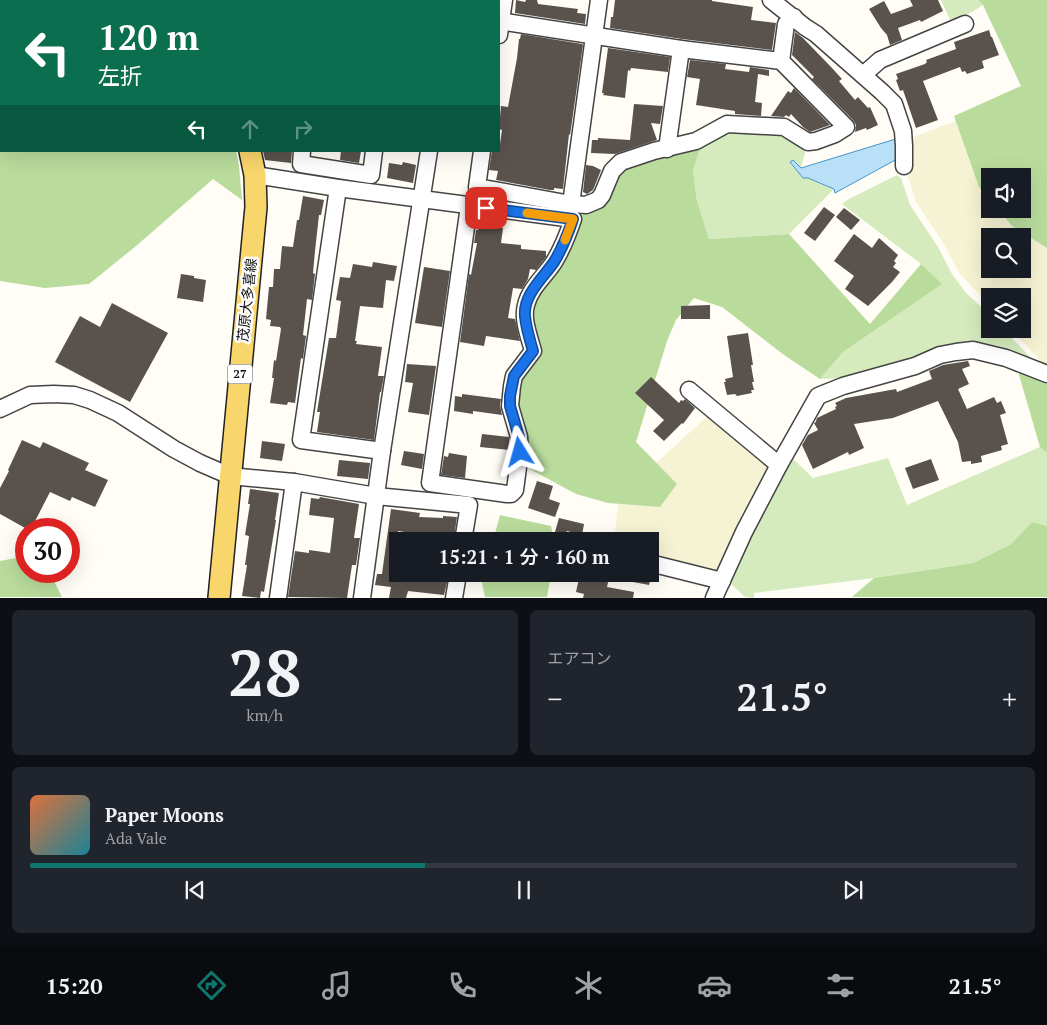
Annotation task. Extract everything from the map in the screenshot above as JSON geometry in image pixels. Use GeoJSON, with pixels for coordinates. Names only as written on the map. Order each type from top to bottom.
{"type":"FeatureCollection","features":[{"type":"Feature","properties":{"kind":"main road","name":"茂原大多喜線"},"geometry":{"type":"LineString","coordinates":[[218,598],[256,206],[255,175],[250,152]]}},
{"type":"Feature","properties":{"kind":"street"},"geometry":{"type":"LineString","coordinates":[[500,21],[504,0]]}},
{"type":"Feature","properties":{"kind":"street"},"geometry":{"type":"LineString","coordinates":[[571,204],[599,0]]}},
{"type":"Feature","properties":{"kind":"street"},"geometry":{"type":"LineString","coordinates":[[771,0],[816,34],[894,104],[903,132],[904,166]]}},
{"type":"Feature","properties":{"kind":"street"},"geometry":{"type":"LineString","coordinates":[[781,61],[786,24],[794,17]]}},
{"type":"Feature","properties":{"kind":"street"},"geometry":{"type":"LineString","coordinates":[[863,75],[880,60],[965,24]]}},
{"type":"Feature","properties":{"kind":"street"},"geometry":{"type":"LineString","coordinates":[[482,152],[477,187],[586,205],[598,200],[612,170],[621,162],[696,141],[727,124],[784,128],[808,142],[835,134],[846,127],[781,61],[681,49],[594,35],[500,26]]}},
{"type":"Feature","properties":{"kind":"street"},"geometry":{"type":"LineString","coordinates":[[668,149],[681,49]]}},
{"type":"Feature","properties":{"kind":"street"},"geometry":{"type":"LineString","coordinates":[[302,152],[301,164],[371,174],[374,152]]}},
{"type":"Feature","properties":{"kind":"street"},"geometry":{"type":"LineString","coordinates":[[362,598],[382,451],[429,152]]}},
{"type":"Feature","properties":{"kind":"street"},"geometry":{"type":"LineString","coordinates":[[255,175],[338,188],[573,219],[568,236],[554,262],[526,304],[525,315],[533,351],[514,376],[512,386],[510,406],[519,437],[520,452],[515,490],[511,494],[430,483],[469,206]]}},
{"type":"Feature","properties":{"kind":"street"},"geometry":{"type":"LineString","coordinates":[[338,188],[301,440],[382,451]]}},
{"type":"Feature","properties":{"kind":"street"},"geometry":{"type":"LineString","coordinates":[[714,598],[744,532],[818,396],[842,386],[915,366],[940,355],[973,350],[1006,358],[1047,374]]}},
{"type":"Feature","properties":{"kind":"street"},"geometry":{"type":"LineString","coordinates":[[689,390],[779,465]]}},
{"type":"Feature","properties":{"kind":"street"},"geometry":{"type":"LineString","coordinates":[[0,409],[30,395],[74,395],[118,413],[183,454],[230,476],[294,482],[376,496],[468,505],[464,532]]}},
{"type":"Feature","properties":{"kind":"street"},"geometry":{"type":"LineString","coordinates":[[278,598],[294,482]]}},
{"type":"Feature","properties":{"kind":"street"},"geometry":{"type":"LineString","coordinates":[[659,565],[722,581]]}},
{"type":"Feature","properties":{"kind":"street"},"geometry":{"type":"LineString","coordinates":[[454,598],[457,582]]}},
{"type":"Feature","properties":{"kind":"shaded area"},"geometry":{"type":"Polygon","coordinates":[[[956,121],[981,188],[981,218],[1005,218],[1015,228],[981,228],[981,278],[1031,278],[1031,238],[1047,248],[1047,368],[1019,338],[1031,338],[1031,288],[981,288],[981,296],[960,274],[942,241],[916,202],[908,177],[907,143],[910,138],[956,121]]]}},
{"type":"Feature","properties":{"kind":"shaded area"},"geometry":{"type":"Polygon","coordinates":[[[710,414],[773,467],[717,576],[659,560],[659,532],[615,532],[618,504],[660,507],[677,484],[656,463],[710,414]]]}},
{"type":"Feature","properties":{"kind":"green space"},"geometry":{"type":"Polygon","coordinates":[[[941,0],[978,0],[983,5],[952,24],[941,0]]]}},
{"type":"Feature","properties":{"kind":"green space"},"geometry":{"type":"Polygon","coordinates":[[[978,0],[1047,0],[1047,248],[1031,238],[1031,228],[1015,228],[1005,218],[1031,218],[1031,168],[981,168],[981,189],[954,116],[1021,86],[983,5],[978,0]]]}},
{"type":"Feature","properties":{"kind":"green space"},"geometry":{"type":"Polygon","coordinates":[[[728,128],[783,132],[807,145],[801,168],[793,160],[790,162],[803,178],[808,178],[834,189],[789,234],[709,239],[697,201],[693,171],[702,142],[728,128]]]}},
{"type":"Feature","properties":{"kind":"green space"},"geometry":{"type":"Polygon","coordinates":[[[702,142],[693,171],[697,201],[709,239],[789,234],[870,324],[921,264],[942,284],[843,352],[820,379],[784,355],[722,307],[694,298],[676,320],[667,341],[636,442],[677,484],[660,507],[608,503],[576,494],[528,468],[522,469],[513,398],[529,364],[531,304],[582,215],[589,209],[615,172],[702,142]]]}},
{"type":"Feature","properties":{"kind":"green space"},"geometry":{"type":"Polygon","coordinates":[[[0,152],[236,152],[242,200],[213,179],[89,284],[45,288],[0,281],[0,152]]]}},
{"type":"Feature","properties":{"kind":"green space"},"geometry":{"type":"Polygon","coordinates":[[[897,175],[901,178],[910,205],[938,247],[952,274],[966,293],[981,307],[981,338],[1012,338],[1033,360],[1031,362],[975,348],[855,378],[820,379],[843,352],[941,284],[921,264],[842,204],[897,175]]]}},
{"type":"Feature","properties":{"kind":"green space"},"geometry":{"type":"Polygon","coordinates":[[[1017,368],[1047,384],[1047,453],[1040,447],[1017,368]]]}},
{"type":"Feature","properties":{"kind":"green space"},"geometry":{"type":"Polygon","coordinates":[[[1040,447],[1047,453],[1047,526],[1032,522],[1011,544],[973,563],[754,593],[754,598],[745,597],[731,584],[729,579],[789,455],[813,478],[888,458],[907,505],[1040,447]]]}},
{"type":"Feature","properties":{"kind":"green space"},"geometry":{"type":"Polygon","coordinates":[[[500,515],[551,526],[552,532],[495,532],[500,515]]]}},
{"type":"Feature","properties":{"kind":"green space"},"geometry":{"type":"Polygon","coordinates":[[[1032,522],[1047,526],[1047,597],[852,597],[874,578],[973,563],[1011,544],[1032,522]]]}},
{"type":"Feature","properties":{"kind":"green space"},"geometry":{"type":"Polygon","coordinates":[[[15,558],[15,583],[55,583],[62,597],[0,597],[0,561],[15,558]]]}},
{"type":"Feature","properties":{"kind":"green space"},"geometry":{"type":"Polygon","coordinates":[[[550,582],[547,597],[485,597],[482,583],[550,582]]]}},
{"type":"Feature","properties":{"kind":"water"},"geometry":{"type":"Polygon","coordinates":[[[899,138],[899,158],[835,193],[834,189],[808,178],[803,178],[790,162],[793,160],[801,168],[899,138]]]}},
{"type":"Feature","properties":{"kind":"building"},"geometry":{"type":"Polygon","coordinates":[[[516,0],[525,2],[526,0],[537,0],[538,4],[578,9],[577,13],[586,14],[585,24],[515,13],[516,0]]]}},
{"type":"Feature","properties":{"kind":"building"},"geometry":{"type":"Polygon","coordinates":[[[615,0],[712,0],[753,7],[751,20],[776,23],[772,50],[610,28],[615,0]]]}},
{"type":"Feature","properties":{"kind":"building"},"geometry":{"type":"Polygon","coordinates":[[[910,0],[938,0],[943,11],[921,22],[920,20],[898,28],[902,40],[890,45],[887,35],[869,9],[884,1],[891,14],[913,6],[910,0]]]}},
{"type":"Feature","properties":{"kind":"building"},"geometry":{"type":"Polygon","coordinates":[[[989,30],[999,55],[982,61],[984,68],[967,74],[965,71],[962,72],[960,67],[923,81],[938,120],[916,128],[903,90],[900,91],[896,74],[925,64],[926,60],[956,49],[954,42],[989,30]]]}},
{"type":"Feature","properties":{"kind":"building"},"geometry":{"type":"Polygon","coordinates":[[[795,32],[842,79],[839,81],[855,100],[858,97],[868,108],[870,107],[878,125],[867,130],[866,128],[855,132],[856,125],[853,120],[812,79],[814,77],[792,55],[795,32]]]}},
{"type":"Feature","properties":{"kind":"building"},"geometry":{"type":"Polygon","coordinates":[[[521,34],[583,45],[569,134],[563,189],[554,188],[554,190],[550,190],[496,180],[498,171],[489,170],[492,152],[500,152],[502,130],[500,129],[501,106],[508,107],[521,34]]]}},
{"type":"Feature","properties":{"kind":"building"},"geometry":{"type":"Polygon","coordinates":[[[608,48],[670,57],[668,72],[631,68],[630,71],[628,70],[625,98],[603,95],[608,48]]]}},
{"type":"Feature","properties":{"kind":"building"},"geometry":{"type":"Polygon","coordinates":[[[690,60],[726,64],[725,69],[749,72],[750,67],[769,70],[769,76],[758,74],[755,102],[762,103],[761,116],[735,114],[735,111],[696,105],[700,79],[687,77],[690,60]]]}},
{"type":"Feature","properties":{"kind":"building"},"geometry":{"type":"Polygon","coordinates":[[[794,88],[830,125],[810,132],[791,114],[789,117],[786,115],[784,117],[771,116],[788,91],[791,93],[794,88]]]}},
{"type":"Feature","properties":{"kind":"building"},"geometry":{"type":"Polygon","coordinates":[[[634,104],[663,106],[660,124],[651,123],[657,140],[615,154],[591,153],[592,140],[598,140],[598,138],[630,140],[634,104]]]}},
{"type":"Feature","properties":{"kind":"building"},"geometry":{"type":"Polygon","coordinates":[[[263,152],[292,152],[291,163],[265,160],[263,152]]]}},
{"type":"Feature","properties":{"kind":"building"},"geometry":{"type":"Polygon","coordinates":[[[341,152],[361,152],[359,163],[340,160],[341,152]]]}},
{"type":"Feature","properties":{"kind":"building"},"geometry":{"type":"Polygon","coordinates":[[[403,162],[416,165],[413,183],[387,178],[389,163],[402,165],[403,162]]]}},
{"type":"Feature","properties":{"kind":"building"},"geometry":{"type":"Polygon","coordinates":[[[586,165],[601,170],[593,190],[587,194],[583,192],[586,165]]]}},
{"type":"Feature","properties":{"kind":"building"},"geometry":{"type":"Polygon","coordinates":[[[303,196],[324,200],[321,215],[319,215],[312,300],[307,299],[303,335],[306,336],[303,359],[301,358],[295,403],[288,402],[287,405],[270,403],[274,378],[272,378],[274,360],[276,361],[281,329],[280,327],[270,326],[271,320],[266,319],[269,287],[273,287],[274,269],[280,269],[282,246],[293,247],[303,196]]]}},
{"type":"Feature","properties":{"kind":"building"},"geometry":{"type":"Polygon","coordinates":[[[824,207],[835,215],[815,241],[804,233],[824,207]]]}},
{"type":"Feature","properties":{"kind":"building"},"geometry":{"type":"Polygon","coordinates":[[[844,208],[860,220],[851,230],[836,217],[844,208]]]}},
{"type":"Feature","properties":{"kind":"building"},"geometry":{"type":"Polygon","coordinates":[[[479,226],[503,228],[501,243],[521,245],[521,249],[546,251],[546,257],[536,270],[530,269],[528,279],[522,289],[513,288],[508,318],[515,319],[520,341],[486,336],[484,346],[460,342],[469,274],[471,275],[477,243],[474,243],[476,230],[478,230],[479,226]]]}},
{"type":"Feature","properties":{"kind":"building"},"geometry":{"type":"Polygon","coordinates":[[[854,234],[872,248],[879,238],[898,255],[893,267],[900,272],[868,306],[845,289],[854,276],[834,261],[854,234]]]}},
{"type":"Feature","properties":{"kind":"building"},"geometry":{"type":"Polygon","coordinates":[[[373,262],[397,266],[394,281],[386,280],[383,308],[360,306],[355,341],[357,341],[356,344],[382,347],[378,376],[384,376],[374,440],[317,432],[320,412],[317,412],[329,338],[336,338],[341,301],[336,300],[340,277],[350,278],[353,264],[372,267],[373,262]]]}},
{"type":"Feature","properties":{"kind":"building"},"geometry":{"type":"Polygon","coordinates":[[[424,267],[450,271],[442,327],[415,323],[424,267]]]}},
{"type":"Feature","properties":{"kind":"building"},"geometry":{"type":"Polygon","coordinates":[[[181,274],[206,280],[203,302],[177,298],[181,274]]]}},
{"type":"Feature","properties":{"kind":"building"},"geometry":{"type":"Polygon","coordinates":[[[112,303],[168,333],[130,402],[55,362],[80,316],[100,327],[112,303]]]}},
{"type":"Feature","properties":{"kind":"building"},"geometry":{"type":"Polygon","coordinates":[[[710,305],[710,319],[681,319],[681,306],[710,305]]]}},
{"type":"Feature","properties":{"kind":"building"},"geometry":{"type":"Polygon","coordinates":[[[748,333],[753,365],[751,365],[754,390],[751,390],[752,393],[737,396],[735,394],[727,395],[725,379],[733,377],[727,336],[748,333]]]}},
{"type":"Feature","properties":{"kind":"building"},"geometry":{"type":"Polygon","coordinates":[[[968,361],[970,366],[962,369],[969,384],[958,389],[967,409],[994,397],[997,403],[1001,401],[1006,413],[1000,415],[1008,444],[1001,446],[1002,450],[981,456],[982,462],[971,464],[971,461],[962,462],[958,442],[938,401],[893,418],[854,424],[864,448],[849,455],[848,452],[813,469],[802,445],[808,435],[818,430],[814,423],[817,418],[836,409],[835,403],[846,398],[896,389],[897,392],[932,379],[929,371],[943,365],[968,361]]]}},
{"type":"Feature","properties":{"kind":"building"},"geometry":{"type":"Polygon","coordinates":[[[407,364],[436,366],[429,415],[408,412],[413,383],[405,382],[407,364]]]}},
{"type":"Feature","properties":{"kind":"building"},"geometry":{"type":"Polygon","coordinates":[[[651,377],[679,403],[685,399],[695,408],[683,424],[664,441],[653,431],[664,420],[635,393],[651,377]]]}},
{"type":"Feature","properties":{"kind":"building"},"geometry":{"type":"Polygon","coordinates":[[[462,394],[501,399],[502,415],[473,411],[473,414],[454,411],[455,396],[462,397],[462,394]]]}},
{"type":"Feature","properties":{"kind":"building"},"geometry":{"type":"Polygon","coordinates":[[[482,434],[509,437],[510,450],[480,447],[482,434]]]}},
{"type":"Feature","properties":{"kind":"building"},"geometry":{"type":"Polygon","coordinates":[[[22,440],[40,448],[43,442],[89,463],[85,470],[108,480],[95,507],[72,497],[70,501],[50,492],[37,518],[15,518],[15,522],[0,514],[0,488],[22,440]]]}},
{"type":"Feature","properties":{"kind":"building"},"geometry":{"type":"Polygon","coordinates":[[[262,441],[285,444],[282,461],[260,458],[262,441]]]}},
{"type":"Feature","properties":{"kind":"building"},"geometry":{"type":"Polygon","coordinates":[[[404,451],[424,454],[422,469],[401,465],[404,451]]]}},
{"type":"Feature","properties":{"kind":"building"},"geometry":{"type":"Polygon","coordinates":[[[449,453],[467,456],[465,478],[441,475],[444,456],[448,457],[449,453]]]}},
{"type":"Feature","properties":{"kind":"building"},"geometry":{"type":"Polygon","coordinates":[[[931,459],[939,480],[913,489],[905,468],[931,459]]]}},
{"type":"Feature","properties":{"kind":"building"},"geometry":{"type":"Polygon","coordinates":[[[339,460],[370,463],[368,479],[337,476],[339,460]]]}},
{"type":"Feature","properties":{"kind":"building"},"geometry":{"type":"Polygon","coordinates":[[[537,481],[553,486],[549,499],[560,503],[555,517],[528,508],[537,481]]]}},
{"type":"Feature","properties":{"kind":"building"},"geometry":{"type":"Polygon","coordinates":[[[250,489],[279,493],[264,592],[261,591],[260,598],[242,596],[247,565],[245,565],[249,536],[245,535],[250,504],[248,504],[250,489]]]}},
{"type":"Feature","properties":{"kind":"building"},"geometry":{"type":"Polygon","coordinates":[[[320,497],[359,504],[354,538],[360,538],[356,565],[352,565],[347,598],[288,597],[295,551],[309,553],[309,550],[330,553],[334,518],[309,515],[311,498],[319,499],[320,497]]]}},
{"type":"Feature","properties":{"kind":"building"},"geometry":{"type":"Polygon","coordinates":[[[391,509],[420,513],[419,517],[457,517],[455,532],[389,532],[389,582],[447,582],[444,595],[408,591],[406,598],[389,598],[391,587],[375,585],[377,574],[382,574],[391,509]]]}},
{"type":"Feature","properties":{"kind":"building"},"geometry":{"type":"Polygon","coordinates":[[[559,518],[584,524],[583,532],[555,532],[559,518]]]}},
{"type":"Feature","properties":{"kind":"building"},"geometry":{"type":"Polygon","coordinates":[[[578,582],[608,582],[607,587],[634,592],[633,598],[583,598],[584,594],[576,592],[578,582]]]}},
{"type":"Feature","properties":{"kind":"building"},"geometry":{"type":"Polygon","coordinates":[[[633,582],[650,582],[649,585],[633,582]]]}},
{"type":"Feature","properties":{"kind":"slow traffic"},"geometry":{"type":"LineString","coordinates":[[527,213],[573,219],[565,240]]}},
{"type":"Feature","properties":{"kind":"route"},"geometry":{"type":"LineString","coordinates":[[486,208],[573,219],[568,236],[554,262],[541,278],[526,304],[525,315],[533,351],[514,376],[510,396],[510,406],[519,437],[520,452]]}}]}
